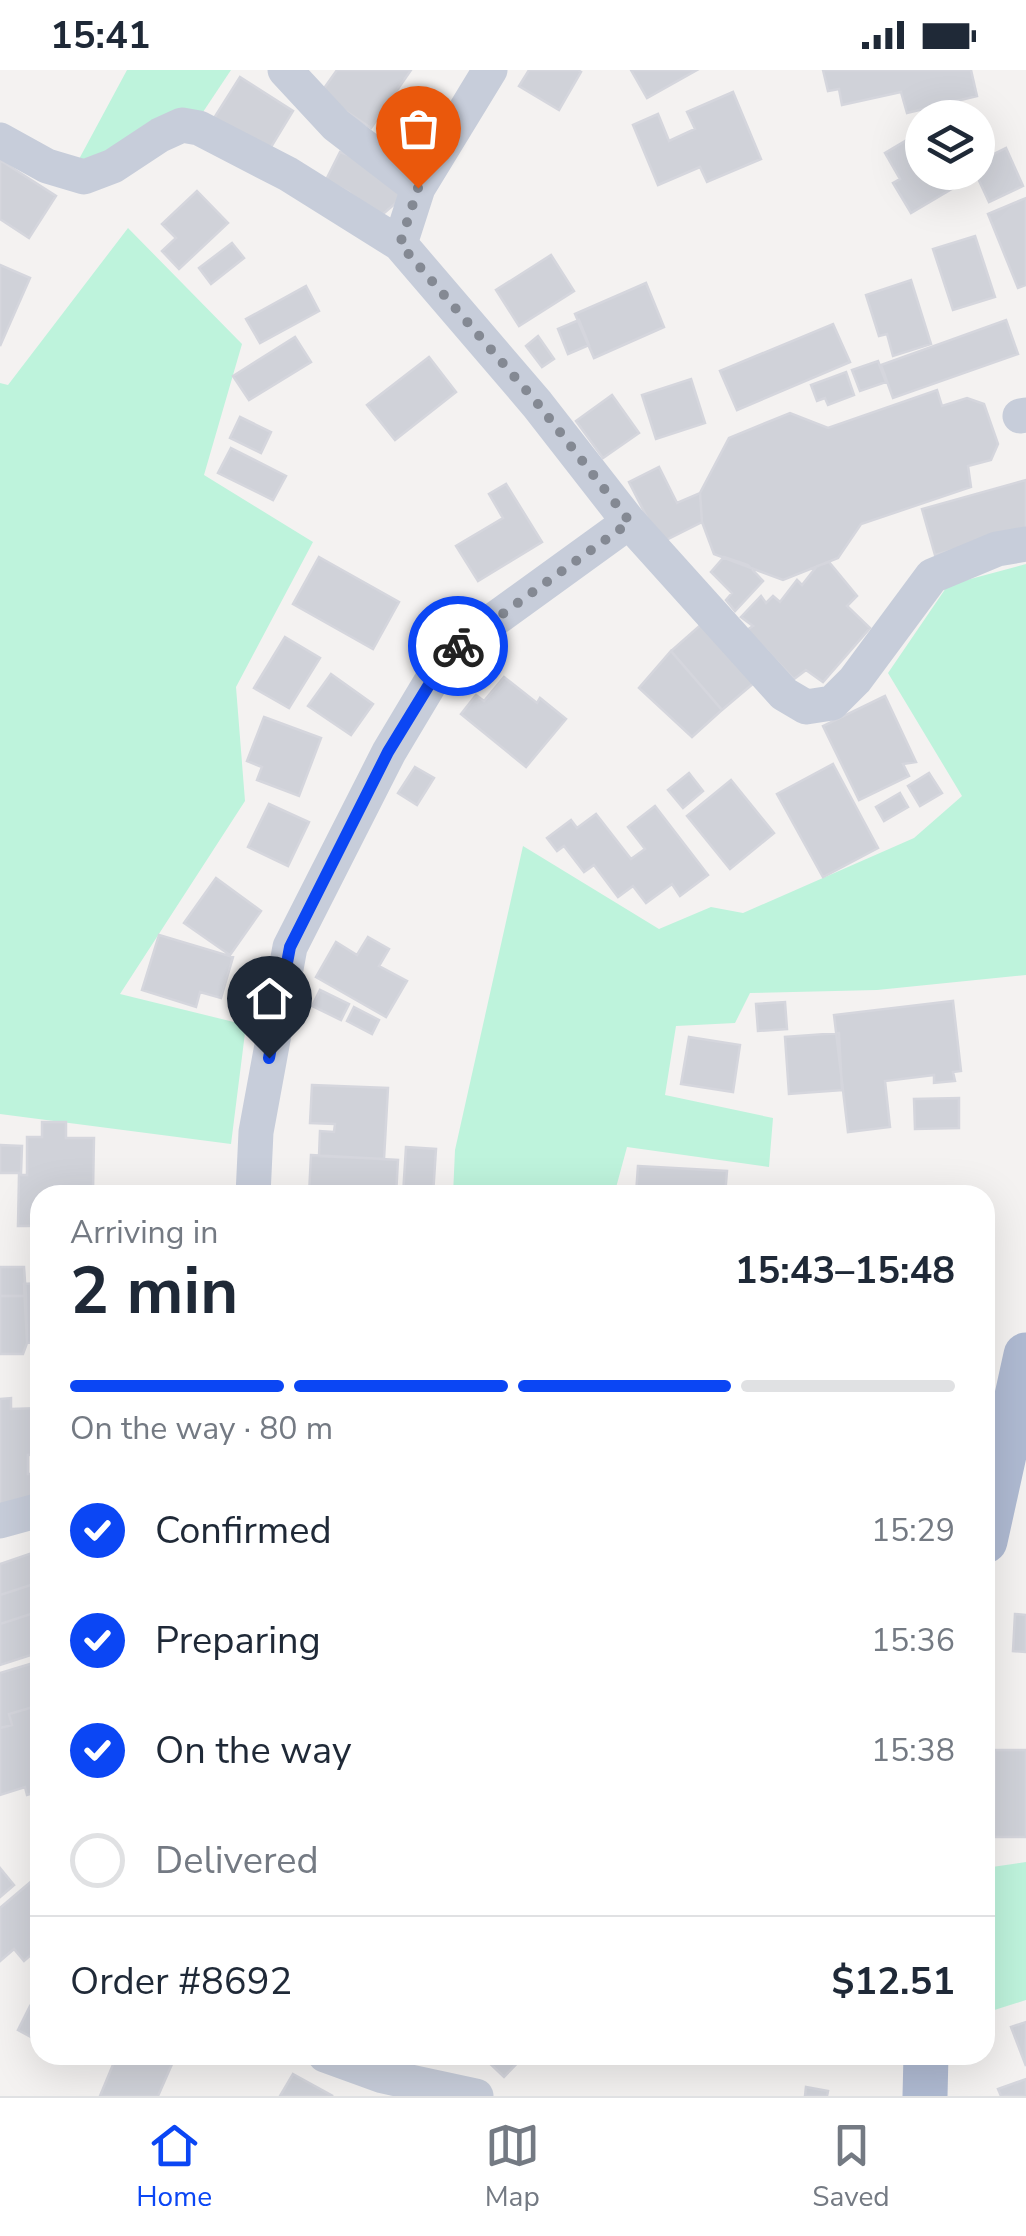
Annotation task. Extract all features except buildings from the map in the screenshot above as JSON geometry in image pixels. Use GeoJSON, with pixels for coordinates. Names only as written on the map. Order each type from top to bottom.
{"type":"FeatureCollection","features":[{"type":"Feature","properties":{"kind":"main road"},"geometry":{"type":"LineString","coordinates":[[995,1496],[1026,1354]]}},
{"type":"Feature","properties":{"kind":"main road"},"geometry":{"type":"LineString","coordinates":[[925,2096],[926,2065]]}},
{"type":"Feature","properties":{"kind":"street"},"geometry":{"type":"LineString","coordinates":[[285,70],[336,126],[418,188]]}},
{"type":"Feature","properties":{"kind":"street"},"geometry":{"type":"LineString","coordinates":[[400,244],[418,188],[490,70]]}},
{"type":"Feature","properties":{"kind":"street"},"geometry":{"type":"LineString","coordinates":[[0,140],[47,166],[84,178],[113,166],[182,125],[199,128],[288,174],[400,244],[538,404],[630,522],[784,694],[806,707],[832,702],[856,680],[932,576],[997,549],[1026,544]]}},
{"type":"Feature","properties":{"kind":"street"},"geometry":{"type":"LineString","coordinates":[[253,1185],[256,1132],[290,947],[388,752],[432,680],[459,646],[630,522]]}},
{"type":"Feature","properties":{"kind":"street"},"geometry":{"type":"LineString","coordinates":[[0,1521],[30,1513]]}},
{"type":"Feature","properties":{"kind":"street"},"geometry":{"type":"LineString","coordinates":[[341,2065],[376,2086],[476,2096]]}},
{"type":"Feature","properties":{"kind":"green space"},"geometry":{"type":"Polygon","coordinates":[[[127,70],[231,70],[199,118],[78,161],[127,70]]]}},
{"type":"Feature","properties":{"kind":"green space"},"geometry":{"type":"Polygon","coordinates":[[[128,228],[242,344],[204,475],[313,542],[236,687],[245,801],[120,994],[246,1025],[231,1144],[0,1114],[0,383],[8,385],[128,228]]]}},
{"type":"Feature","properties":{"kind":"green space"},"geometry":{"type":"Polygon","coordinates":[[[1026,564],[1026,975],[877,990],[750,993],[735,1023],[676,1026],[665,1095],[773,1118],[769,1167],[627,1147],[617,1185],[453,1185],[455,1150],[523,846],[659,929],[711,907],[743,913],[914,838],[962,796],[888,673],[948,585],[1026,564]]]}},
{"type":"Feature","properties":{"kind":"green space"},"geometry":{"type":"Polygon","coordinates":[[[1026,1862],[1026,2000],[995,2010],[995,1867],[1026,1862]]]}},
{"type":"Feature","properties":{"kind":"way so far"},"geometry":{"type":"LineString","coordinates":[[418,188],[400,244],[538,404],[630,522],[458,646]]}},
{"type":"Feature","properties":{"kind":"route"},"geometry":{"type":"LineString","coordinates":[[269,1058],[290,947],[388,752],[458,646]]}}]}
